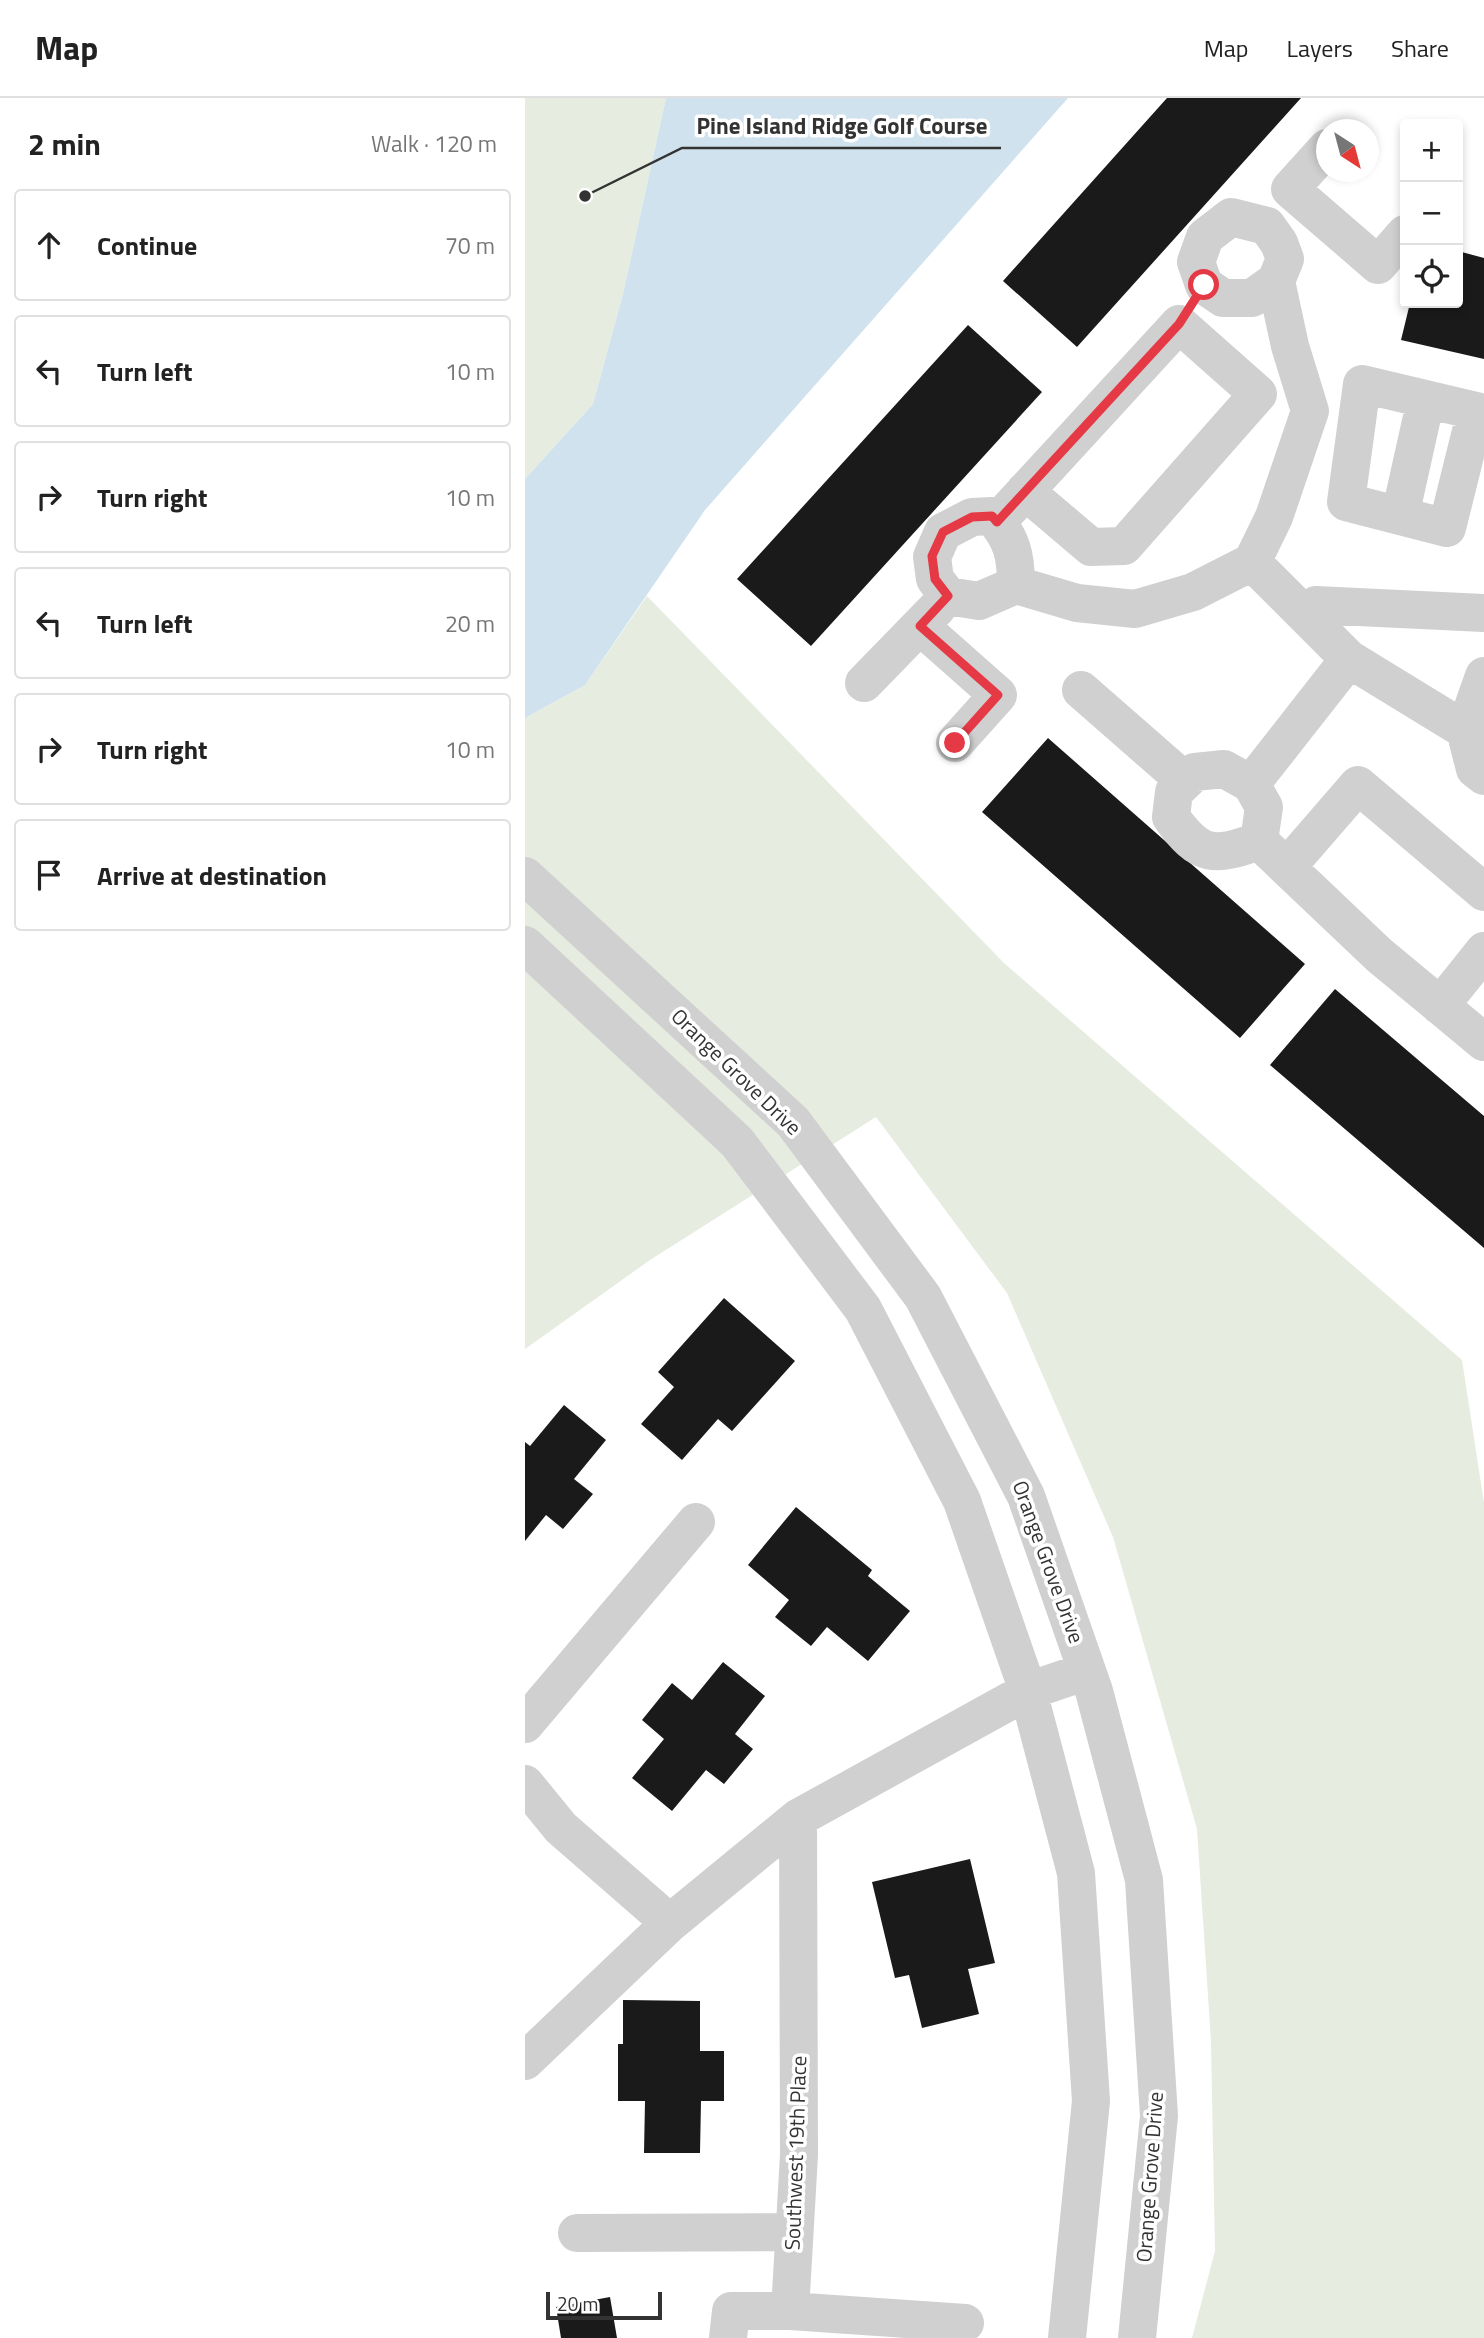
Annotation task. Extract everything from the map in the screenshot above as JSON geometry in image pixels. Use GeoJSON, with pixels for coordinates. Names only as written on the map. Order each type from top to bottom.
{"type":"FeatureCollection","features":[{"type":"Feature","properties":{"kind":"street"},"geometry":{"type":"LineString","coordinates":[[1267,226],[1290,190],[1316,160]]}},
{"type":"Feature","properties":{"kind":"street"},"geometry":{"type":"LineString","coordinates":[[1290,190],[1378,265],[1400,240]]}},
{"type":"Feature","properties":{"kind":"street"},"geometry":{"type":"LineString","coordinates":[[1231,217],[1267,226],[1279,243],[1285,260],[1276,281],[1252,298],[1223,298],[1204,285],[1196,262],[1205,237],[1231,217]]}},
{"type":"Feature","properties":{"kind":"street"},"geometry":{"type":"LineString","coordinates":[[1016,585],[1016,560],[1006,532],[992,516],[972,517],[943,532],[932,556],[935,579],[948,596],[979,601],[1016,585],[1077,603],[1135,609],[1192,593],[1252,562],[1274,517],[1310,411],[1290,346],[1276,281]]}},
{"type":"Feature","properties":{"kind":"street"},"geometry":{"type":"LineString","coordinates":[[997,522],[1179,324],[1204,285]]}},
{"type":"Feature","properties":{"kind":"street"},"geometry":{"type":"LineString","coordinates":[[1025,492],[1091,547],[1124,546],[1258,394],[1179,324]]}},
{"type":"Feature","properties":{"kind":"street"},"geometry":{"type":"LineString","coordinates":[[1362,384],[1426,399],[1480,412],[1447,528],[1346,502],[1362,384]]}},
{"type":"Feature","properties":{"kind":"street"},"geometry":{"type":"LineString","coordinates":[[1400,516],[1426,399]]}},
{"type":"Feature","properties":{"kind":"street"},"geometry":{"type":"LineString","coordinates":[[1252,562],[1349,659],[1465,730]]}},
{"type":"Feature","properties":{"kind":"street"},"geometry":{"type":"LineString","coordinates":[[864,683],[948,596]]}},
{"type":"Feature","properties":{"kind":"street"},"geometry":{"type":"LineString","coordinates":[[1305,614],[1316,605],[1484,613]]}},
{"type":"Feature","properties":{"kind":"street"},"geometry":{"type":"LineString","coordinates":[[920,626],[998,695],[955,743]]}},
{"type":"Feature","properties":{"kind":"street"},"geometry":{"type":"LineString","coordinates":[[1251,784],[1349,659]]}},
{"type":"Feature","properties":{"kind":"street"},"geometry":{"type":"LineString","coordinates":[[1484,676],[1465,730],[1475,769],[1484,776]]}},
{"type":"Feature","properties":{"kind":"street"},"geometry":{"type":"LineString","coordinates":[[1081,690],[1185,781]]}},
{"type":"Feature","properties":{"kind":"street"},"geometry":{"type":"LineString","coordinates":[[1224,769],[1251,784],[1264,807],[1259,841],[1231,851],[1209,852],[1186,838],[1171,817],[1174,792],[1195,772],[1224,769]]}},
{"type":"Feature","properties":{"kind":"street"},"geometry":{"type":"LineString","coordinates":[[1287,867],[1358,785],[1484,892]]}},
{"type":"Feature","properties":{"kind":"street"},"geometry":{"type":"LineString","coordinates":[[1259,841],[1379,955],[1484,1042]]}},
{"type":"Feature","properties":{"kind":"street","name":"Orange Grove Drive"},"geometry":{"type":"LineString","coordinates":[[525,876],[793,1122],[923,1297],[1027,1496],[1087,1671],[1144,1880],[1159,2116],[1137,2338]]}},
{"type":"Feature","properties":{"kind":"street"},"geometry":{"type":"LineString","coordinates":[[525,945],[737,1142],[863,1309],[963,1501],[1028,1692],[1076,1873],[1091,2101],[1067,2338]]}},
{"type":"Feature","properties":{"kind":"street"},"geometry":{"type":"LineString","coordinates":[[1440,1006],[1484,951]]}},
{"type":"Feature","properties":{"kind":"street"},"geometry":{"type":"LineString","coordinates":[[525,1724],[697,1522]]}},
{"type":"Feature","properties":{"kind":"street"},"geometry":{"type":"LineString","coordinates":[[525,2061],[670,1923],[799,1818],[1028,1692],[1087,1671]]}},
{"type":"Feature","properties":{"kind":"street"},"geometry":{"type":"LineString","coordinates":[[525,1784],[561,1828],[670,1923]]}},
{"type":"Feature","properties":{"kind":"street","name":"Southwest 19th Place"},"geometry":{"type":"LineString","coordinates":[[790,2311],[799,2154],[799,1818]]}},
{"type":"Feature","properties":{"kind":"street"},"geometry":{"type":"LineString","coordinates":[[577,2233],[794,2232]]}},
{"type":"Feature","properties":{"kind":"street"},"geometry":{"type":"LineString","coordinates":[[729,2338],[731,2311],[790,2311],[965,2323]]}},
{"type":"Feature","properties":{"kind":"shaded area"},"geometry":{"type":"Polygon","coordinates":[[[525,98],[666,98],[623,294],[593,404],[525,479],[525,98]]]}},
{"type":"Feature","properties":{"kind":"shaded area"},"geometry":{"type":"Polygon","coordinates":[[[647,596],[1004,963],[1462,1360],[1484,1503],[1484,2338],[1192,2338],[1215,2251],[1211,2041],[1197,1829],[1113,1537],[1007,1293],[876,1117],[650,1260],[525,1349],[525,718],[585,685],[647,596]]]}},
{"type":"Feature","properties":{"kind":"water"},"geometry":{"type":"Polygon","coordinates":[[[666,98],[1068,98],[705,510],[585,685],[525,718],[525,479],[593,404],[623,294],[666,98]]]}},
{"type":"Feature","properties":{"kind":"building"},"geometry":{"type":"Polygon","coordinates":[[[1167,98],[1301,98],[1077,347],[1003,281],[1167,98]]]}},
{"type":"Feature","properties":{"kind":"building"},"geometry":{"type":"Polygon","coordinates":[[[1463,252],[1484,258],[1484,359],[1401,340],[1409,308],[1463,308],[1463,252]]]}},
{"type":"Feature","properties":{"kind":"building"},"geometry":{"type":"Polygon","coordinates":[[[968,325],[1042,392],[811,646],[737,579],[968,325]]]}},
{"type":"Feature","properties":{"kind":"building"},"geometry":{"type":"Polygon","coordinates":[[[1048,738],[1305,964],[1240,1038],[982,812],[1048,738]]]}},
{"type":"Feature","properties":{"kind":"building"},"geometry":{"type":"Polygon","coordinates":[[[1335,989],[1484,1116],[1484,1248],[1270,1065],[1335,989]]]}},
{"type":"Feature","properties":{"kind":"building"},"geometry":{"type":"Polygon","coordinates":[[[724,1298],[795,1361],[732,1431],[718,1419],[682,1460],[641,1424],[674,1387],[658,1372],[724,1298]]]}},
{"type":"Feature","properties":{"kind":"building"},"geometry":{"type":"Polygon","coordinates":[[[564,1405],[606,1440],[574,1479],[593,1494],[563,1529],[546,1515],[525,1541],[525,1442],[530,1446],[564,1405]]]}},
{"type":"Feature","properties":{"kind":"building"},"geometry":{"type":"Polygon","coordinates":[[[796,1507],[872,1570],[868,1576],[910,1611],[868,1661],[827,1627],[811,1646],[775,1617],[789,1600],[748,1565],[796,1507]]]}},
{"type":"Feature","properties":{"kind":"building"},"geometry":{"type":"Polygon","coordinates":[[[723,1662],[765,1696],[735,1734],[753,1749],[724,1784],[706,1770],[672,1811],[632,1778],[664,1739],[642,1720],[672,1683],[692,1700],[723,1662]]]}},
{"type":"Feature","properties":{"kind":"building"},"geometry":{"type":"Polygon","coordinates":[[[970,1859],[995,1963],[968,1969],[979,2014],[922,2028],[909,1975],[895,1978],[872,1882],[970,1859]]]}},
{"type":"Feature","properties":{"kind":"building"},"geometry":{"type":"Polygon","coordinates":[[[623,2000],[700,2001],[700,2051],[724,2051],[724,2101],[701,2101],[700,2153],[644,2153],[645,2101],[618,2101],[618,2044],[623,2044],[623,2000]]]}},
{"type":"Feature","properties":{"kind":"building"},"geometry":{"type":"Polygon","coordinates":[[[610,2297],[617,2338],[561,2338],[556,2307],[610,2297]]]}},
{"type":"Feature","properties":{"kind":"place","name":"Pine Island Ridge Golf Course"},"geometry":{"type":"Point","coordinates":[585,196]}},
{"type":"Feature","properties":{"kind":"route"},"geometry":{"type":"LineString","coordinates":[[955,743],[998,695],[920,626],[948,596],[935,579],[932,556],[943,532],[972,517],[992,516],[997,522],[1179,324],[1204,285]]}}]}
